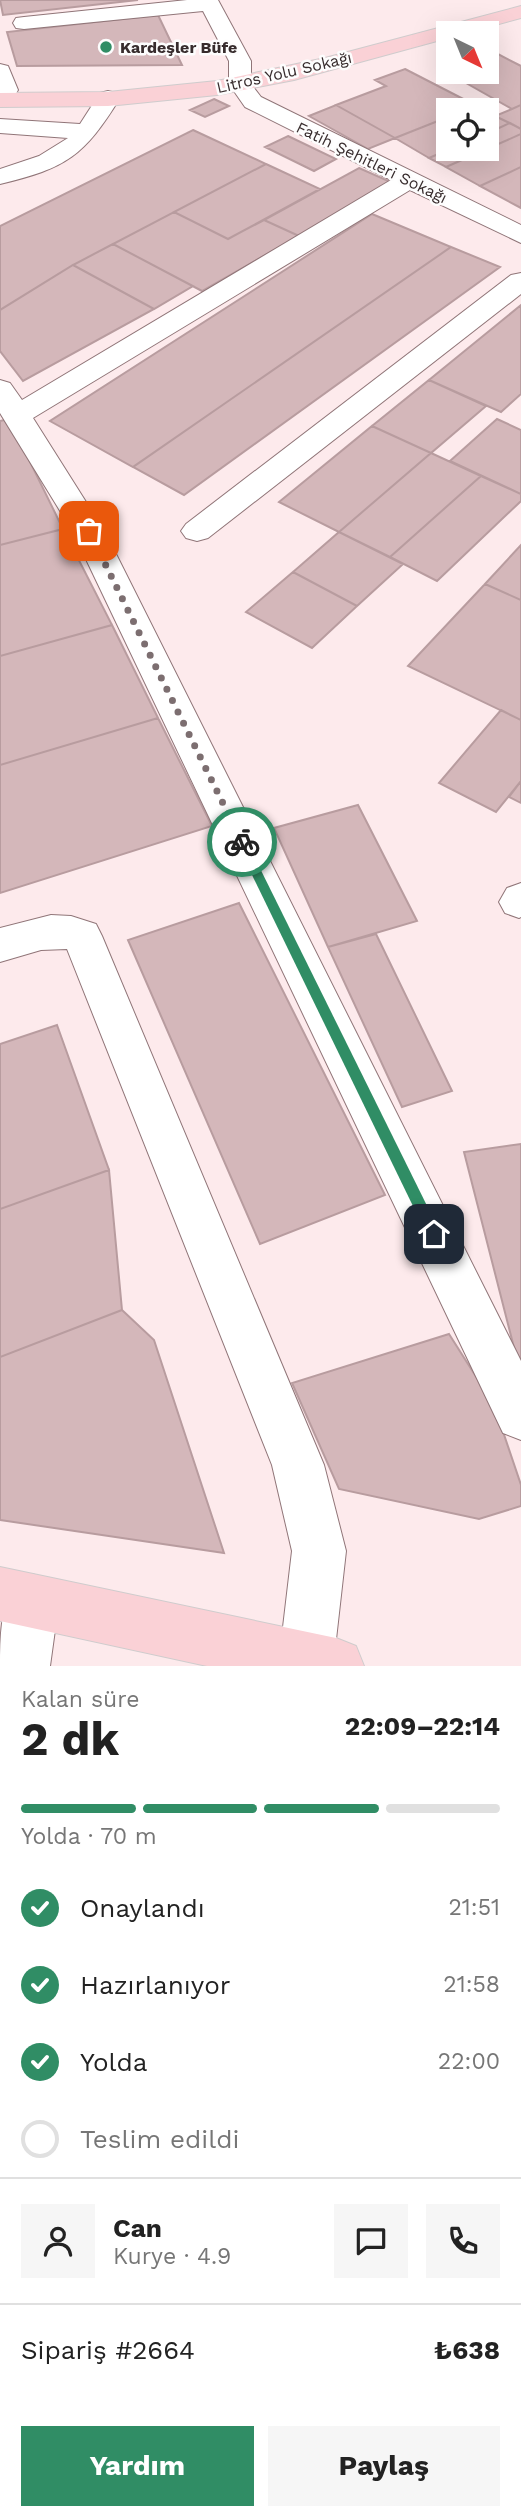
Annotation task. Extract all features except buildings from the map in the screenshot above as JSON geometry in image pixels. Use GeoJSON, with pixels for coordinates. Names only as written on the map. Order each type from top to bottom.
{"type":"FeatureCollection","features":[{"type":"Feature","properties":{"kind":"main road","name":"Litros Yolu Sokağı"},"geometry":{"type":"LineString","coordinates":[[2,88],[127,87],[240,79],[521,2]]}},
{"type":"Feature","properties":{"kind":"main road","name":"Litros Yolu Sokağı"},"geometry":{"type":"LineString","coordinates":[[2,88],[50,101],[108,98],[240,79],[521,12]]}},
{"type":"Feature","properties":{"kind":"main road"},"geometry":{"type":"LineString","coordinates":[[16,1597],[322,1664]]}},
{"type":"Feature","properties":{"kind":"street"},"geometry":{"type":"LineString","coordinates":[[24,23],[209,2],[240,61],[240,79]]}},
{"type":"Feature","properties":{"kind":"street","name":"Fatih Şehitleri Sokağı"},"geometry":{"type":"LineString","coordinates":[[240,79],[253,102],[268,112],[521,235]]}},
{"type":"Feature","properties":{"kind":"street"},"geometry":{"type":"LineString","coordinates":[[0,177],[44,163],[72,147],[87,132],[108,98]]}},
{"type":"Feature","properties":{"kind":"street"},"geometry":{"type":"LineString","coordinates":[[0,126],[87,132]]}},
{"type":"Feature","properties":{"kind":"street"},"geometry":{"type":"LineString","coordinates":[[409,180],[9,402],[89,531],[521,1415]]}},
{"type":"Feature","properties":{"kind":"street"},"geometry":{"type":"LineString","coordinates":[[197,531],[521,281]]}},
{"type":"Feature","properties":{"kind":"street"},"geometry":{"type":"LineString","coordinates":[[0,945],[49,930],[67,930],[82,936],[298,1465],[319,1551],[322,1664]]}},
{"type":"Feature","properties":{"kind":"street"},"geometry":{"type":"LineString","coordinates":[[16,1597],[22,1666]]}},
{"type":"Feature","properties":{"kind":"way so far"},"geometry":{"type":"LineString","coordinates":[[89,531],[242,842]]}},
{"type":"Feature","properties":{"kind":"place","name":"Kardeşler Büfe"},"geometry":{"type":"Point","coordinates":[106,47]}},
{"type":"Feature","properties":{"kind":"route"},"geometry":{"type":"LineString","coordinates":[[242,842],[434,1234]]}}]}
